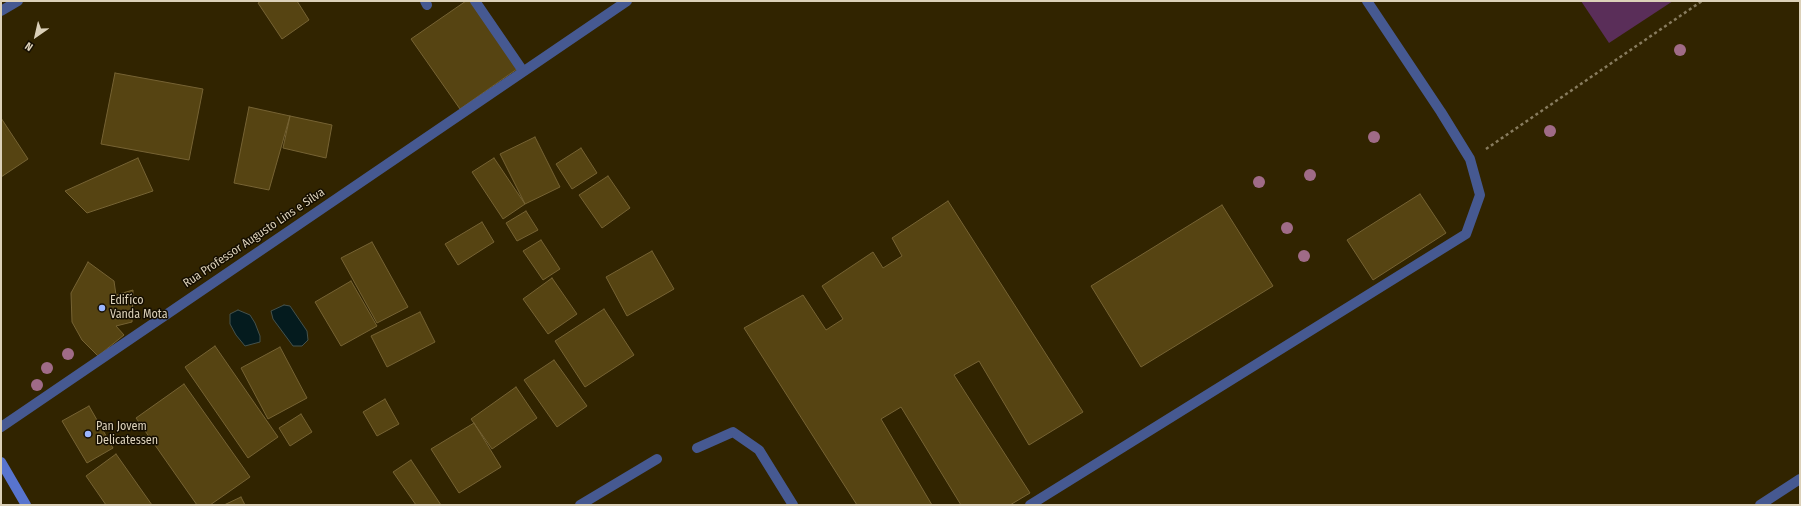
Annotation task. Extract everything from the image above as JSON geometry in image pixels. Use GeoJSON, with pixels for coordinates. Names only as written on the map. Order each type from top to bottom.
{"type":"FeatureCollection","features":[{"type":"Feature","properties":{"kind":"street"},"geometry":{"type":"LineString","coordinates":[[1,11],[18,1]]}},
{"type":"Feature","properties":{"kind":"street"},"geometry":{"type":"LineString","coordinates":[[475,1],[523,71]]}},
{"type":"Feature","properties":{"kind":"street","name":"Rua Professor Augusto Lins e Silva"},"geometry":{"type":"LineString","coordinates":[[1,427],[627,1]]}},
{"type":"Feature","properties":{"kind":"street"},"geometry":{"type":"LineString","coordinates":[[1030,505],[1466,234],[1480,195],[1470,159],[1441,112],[1367,1]]}},
{"type":"Feature","properties":{"kind":"street"},"geometry":{"type":"LineString","coordinates":[[697,448],[733,432],[759,450],[793,505]]}},
{"type":"Feature","properties":{"kind":"street"},"geometry":{"type":"LineString","coordinates":[[580,505],[657,459]]}},
{"type":"Feature","properties":{"kind":"street"},"geometry":{"type":"LineString","coordinates":[[1,462],[26,505]]}},
{"type":"Feature","properties":{"kind":"street"},"geometry":{"type":"LineString","coordinates":[[1760,505],[1800,479]]}},
{"type":"Feature","properties":{"kind":"path"},"geometry":{"type":"LineString","coordinates":[[1486,150],[1702,1]]}},
{"type":"Feature","properties":{"kind":"shaded area"},"geometry":{"type":"Polygon","coordinates":[[[1581,1],[1673,1],[1609,43],[1581,1]]]}},
{"type":"Feature","properties":{"kind":"water"},"geometry":{"type":"Polygon","coordinates":[[[284,305],[290,306],[307,331],[308,340],[302,346],[293,346],[273,319],[271,311],[284,305]]]}},
{"type":"Feature","properties":{"kind":"water"},"geometry":{"type":"Polygon","coordinates":[[[238,310],[250,315],[260,336],[260,342],[245,346],[236,335],[230,324],[230,314],[238,310]]]}},
{"type":"Feature","properties":{"kind":"building"},"geometry":{"type":"Polygon","coordinates":[[[261,1],[297,1],[309,20],[282,39],[258,3],[261,1]]]}},
{"type":"Feature","properties":{"kind":"building"},"geometry":{"type":"Polygon","coordinates":[[[466,1],[470,1],[517,69],[460,109],[411,39],[466,1]]]}},
{"type":"Feature","properties":{"kind":"building"},"geometry":{"type":"Polygon","coordinates":[[[115,73],[203,89],[189,160],[101,144],[115,73]]]}},
{"type":"Feature","properties":{"kind":"building"},"geometry":{"type":"Polygon","coordinates":[[[249,107],[290,116],[269,190],[234,183],[249,107]]]}},
{"type":"Feature","properties":{"kind":"building"},"geometry":{"type":"Polygon","coordinates":[[[290,116],[332,125],[326,158],[283,148],[290,116]]]}},
{"type":"Feature","properties":{"kind":"building"},"geometry":{"type":"Polygon","coordinates":[[[1,118],[28,159],[1,177],[1,118]]]}},
{"type":"Feature","properties":{"kind":"building"},"geometry":{"type":"Polygon","coordinates":[[[535,137],[560,187],[525,204],[500,154],[535,137]]]}},
{"type":"Feature","properties":{"kind":"building"},"geometry":{"type":"Polygon","coordinates":[[[581,148],[597,173],[572,189],[556,164],[581,148]]]}},
{"type":"Feature","properties":{"kind":"building"},"geometry":{"type":"Polygon","coordinates":[[[138,158],[153,191],[87,213],[65,191],[138,158]]]}},
{"type":"Feature","properties":{"kind":"building"},"geometry":{"type":"Polygon","coordinates":[[[494,158],[525,204],[503,219],[472,172],[494,158]]]}},
{"type":"Feature","properties":{"kind":"building"},"geometry":{"type":"Polygon","coordinates":[[[608,176],[630,208],[602,228],[579,195],[608,176]]]}},
{"type":"Feature","properties":{"kind":"building"},"geometry":{"type":"Polygon","coordinates":[[[1420,194],[1446,233],[1373,280],[1347,240],[1420,194]]]}},
{"type":"Feature","properties":{"kind":"building"},"geometry":{"type":"Polygon","coordinates":[[[948,201],[1083,412],[1029,445],[979,361],[954,375],[1030,493],[1010,505],[961,505],[901,407],[881,419],[932,505],[857,505],[744,328],[803,295],[826,330],[843,319],[822,286],[873,252],[883,268],[902,256],[892,238],[948,201]]]}},
{"type":"Feature","properties":{"kind":"building"},"geometry":{"type":"Polygon","coordinates":[[[1222,205],[1273,286],[1141,367],[1091,286],[1222,205]]]}},
{"type":"Feature","properties":{"kind":"building"},"geometry":{"type":"Polygon","coordinates":[[[526,211],[538,230],[517,241],[506,223],[526,211]]]}},
{"type":"Feature","properties":{"kind":"building"},"geometry":{"type":"Polygon","coordinates":[[[482,222],[494,242],[458,265],[445,244],[482,222]]]}},
{"type":"Feature","properties":{"kind":"building"},"geometry":{"type":"Polygon","coordinates":[[[541,240],[560,269],[543,280],[523,251],[541,240]]]}},
{"type":"Feature","properties":{"kind":"building"},"geometry":{"type":"Polygon","coordinates":[[[372,242],[408,307],[377,323],[341,258],[372,242]]]}},
{"type":"Feature","properties":{"kind":"building"},"geometry":{"type":"Polygon","coordinates":[[[652,251],[674,289],[627,316],[606,277],[652,251]]]}},
{"type":"Feature","properties":{"kind":"building","name":"Edifíco Vanda Mota"},"geometry":{"type":"Polygon","coordinates":[[[88,262],[114,281],[116,295],[133,290],[132,322],[116,326],[124,335],[98,356],[82,340],[72,322],[71,293],[88,262]]]}},
{"type":"Feature","properties":{"kind":"building"},"geometry":{"type":"Polygon","coordinates":[[[552,278],[577,314],[548,334],[523,299],[552,278]]]}},
{"type":"Feature","properties":{"kind":"building"},"geometry":{"type":"Polygon","coordinates":[[[351,281],[377,326],[341,346],[315,302],[351,281]]]}},
{"type":"Feature","properties":{"kind":"building"},"geometry":{"type":"Polygon","coordinates":[[[604,309],[634,355],[585,387],[555,341],[604,309]]]}},
{"type":"Feature","properties":{"kind":"building"},"geometry":{"type":"Polygon","coordinates":[[[420,312],[435,342],[387,367],[371,336],[420,312]]]}},
{"type":"Feature","properties":{"kind":"building"},"geometry":{"type":"Polygon","coordinates":[[[215,346],[278,437],[248,458],[185,367],[215,346]]]}},
{"type":"Feature","properties":{"kind":"building"},"geometry":{"type":"Polygon","coordinates":[[[280,347],[307,398],[268,419],[241,368],[280,347]]]}},
{"type":"Feature","properties":{"kind":"building"},"geometry":{"type":"Polygon","coordinates":[[[554,360],[587,406],[557,427],[524,380],[554,360]]]}},
{"type":"Feature","properties":{"kind":"building"},"geometry":{"type":"Polygon","coordinates":[[[184,384],[250,477],[210,505],[197,505],[136,418],[184,384]]]}},
{"type":"Feature","properties":{"kind":"building"},"geometry":{"type":"Polygon","coordinates":[[[516,387],[537,418],[492,449],[471,419],[516,387]]]}},
{"type":"Feature","properties":{"kind":"building"},"geometry":{"type":"Polygon","coordinates":[[[385,399],[399,424],[377,436],[363,412],[385,399]]]}},
{"type":"Feature","properties":{"kind":"building","name":"Pan Jovem Delicatessen"},"geometry":{"type":"Polygon","coordinates":[[[89,406],[113,448],[87,463],[62,421],[89,406]]]}},
{"type":"Feature","properties":{"kind":"building"},"geometry":{"type":"Polygon","coordinates":[[[301,414],[312,432],[290,446],[279,428],[301,414]]]}},
{"type":"Feature","properties":{"kind":"building"},"geometry":{"type":"Polygon","coordinates":[[[474,423],[501,467],[459,493],[431,449],[474,423]]]}},
{"type":"Feature","properties":{"kind":"building"},"geometry":{"type":"Polygon","coordinates":[[[116,454],[152,505],[106,505],[86,476],[116,454]]]}},
{"type":"Feature","properties":{"kind":"building"},"geometry":{"type":"Polygon","coordinates":[[[411,460],[441,505],[416,505],[393,472],[411,460]]]}},
{"type":"Feature","properties":{"kind":"building"},"geometry":{"type":"Polygon","coordinates":[[[241,497],[245,505],[224,505],[241,497]]]}},
{"type":"Feature","properties":{"kind":"place","name":"Edifíco Vanda Mota"},"geometry":{"type":"Point","coordinates":[102,308]}},
{"type":"Feature","properties":{"kind":"place","name":"Pan Jovem Delicatessen"},"geometry":{"type":"Point","coordinates":[88,434]}}]}
